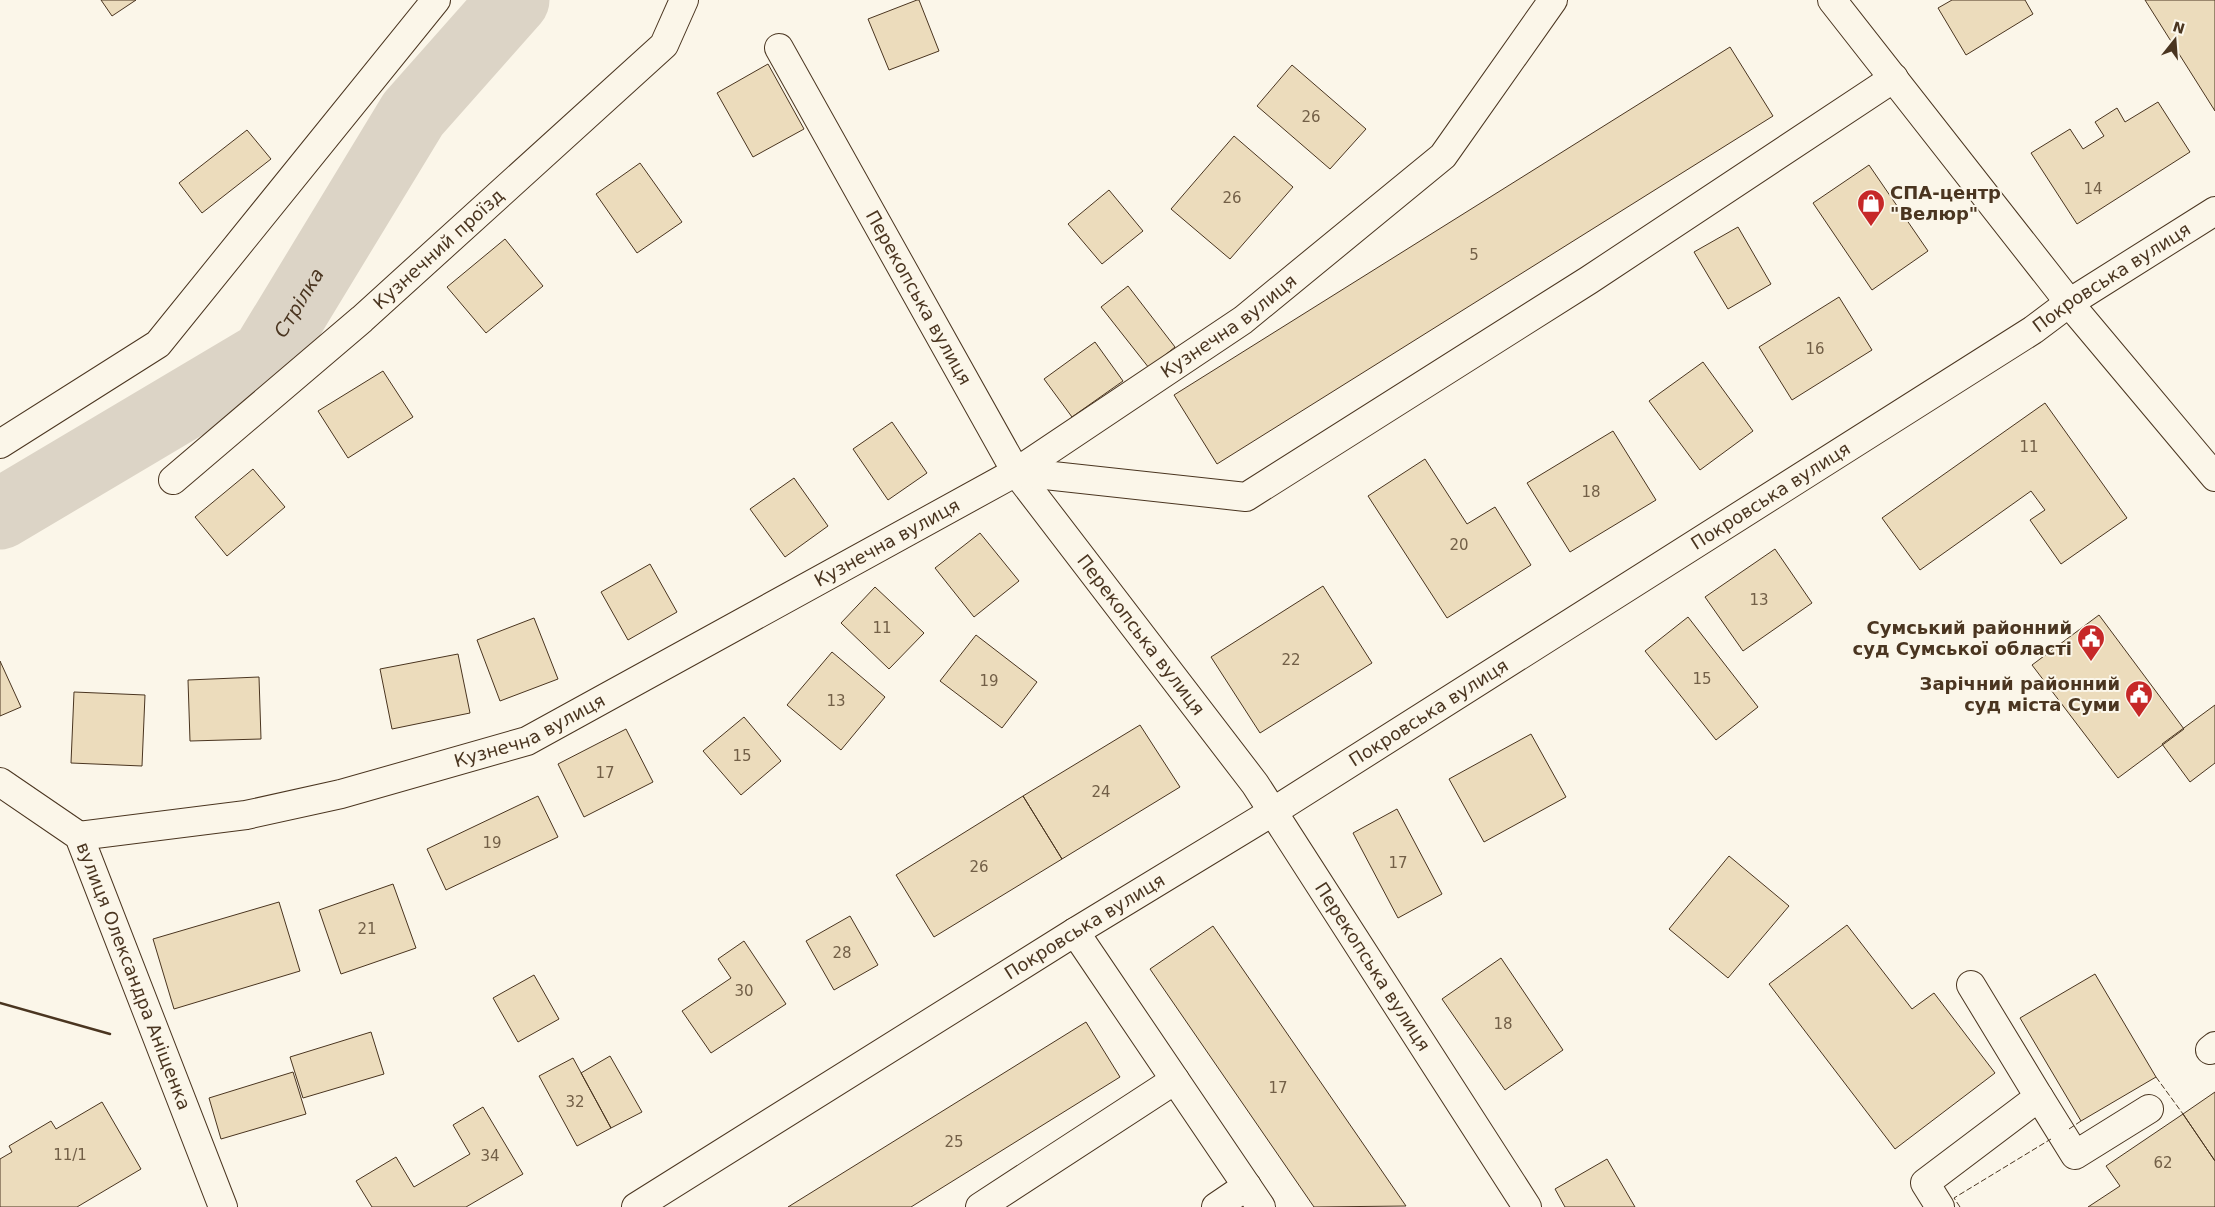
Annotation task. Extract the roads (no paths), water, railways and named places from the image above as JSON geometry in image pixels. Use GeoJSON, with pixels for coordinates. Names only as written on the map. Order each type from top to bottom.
{"type":"FeatureCollection","features":[{"type":"Feature","properties":{"kind":"street"},"geometry":{"type":"LineString","coordinates":[[0,444],[158,344],[436,0]]}},
{"type":"Feature","properties":{"kind":"street","name":"Кузнечний проїзд"},"geometry":{"type":"LineString","coordinates":[[173,480],[362,319],[664,45],[684,0]]}},
{"type":"Feature","properties":{"kind":"street","name":"Кузнечна вулиця"},"geometry":{"type":"LineString","coordinates":[[79,836],[246,815],[342,794],[528,741],[1016,472],[1243,320],[1443,156],[1553,0]]}},
{"type":"Feature","properties":{"kind":"street"},"geometry":{"type":"LineString","coordinates":[[1832,0],[2069,303],[2215,477]]}},
{"type":"Feature","properties":{"kind":"street","name":"Перекопська вулиця"},"geometry":{"type":"LineString","coordinates":[[779,48],[1016,472],[1274,811],[1524,1206]]}},
{"type":"Feature","properties":{"kind":"street"},"geometry":{"type":"LineString","coordinates":[[1016,472],[1246,497],[1589,280],[1894,78]]}},
{"type":"Feature","properties":{"kind":"street","name":"Покровська вулиця"},"geometry":{"type":"LineString","coordinates":[[636,1207],[1075,932],[1274,811],[2025,336],[2069,303],[2215,211]]}},
{"type":"Feature","properties":{"kind":"street","name":"вулиця Олександра Аніщенка"},"geometry":{"type":"LineString","coordinates":[[0,782],[79,836],[217,1205]]}},
{"type":"Feature","properties":{"kind":"street"},"geometry":{"type":"LineString","coordinates":[[1075,932],[1254,1196],[1216,1207]]}},
{"type":"Feature","properties":{"kind":"street"},"geometry":{"type":"LineString","coordinates":[[1970,986],[2076,1155],[2149,1109]]}},
{"type":"Feature","properties":{"kind":"street"},"geometry":{"type":"LineString","coordinates":[[980,1207],[1175,1080]]}},
{"type":"Feature","properties":{"kind":"street"},"geometry":{"type":"LineString","coordinates":[[1940,1207],[1925,1183],[2039,1097]]}},
{"type":"Feature","properties":{"kind":"waterway","name":"Стрілка"},"geometry":{"type":"LineString","coordinates":[[0,514],[266,356],[413,114],[514,0]]}},
{"type":"Feature","properties":{"kind":"place","name":"СПА-центр \"Велюр\""},"geometry":{"type":"Point","coordinates":[1871,227]}},
{"type":"Feature","properties":{"kind":"place","name":"Сумський районний суд Сумської області"},"geometry":{"type":"Point","coordinates":[2091,662]}},
{"type":"Feature","properties":{"kind":"place","name":"Зарічний районний суд міста Суми"},"geometry":{"type":"Point","coordinates":[2139,718]}}]}
